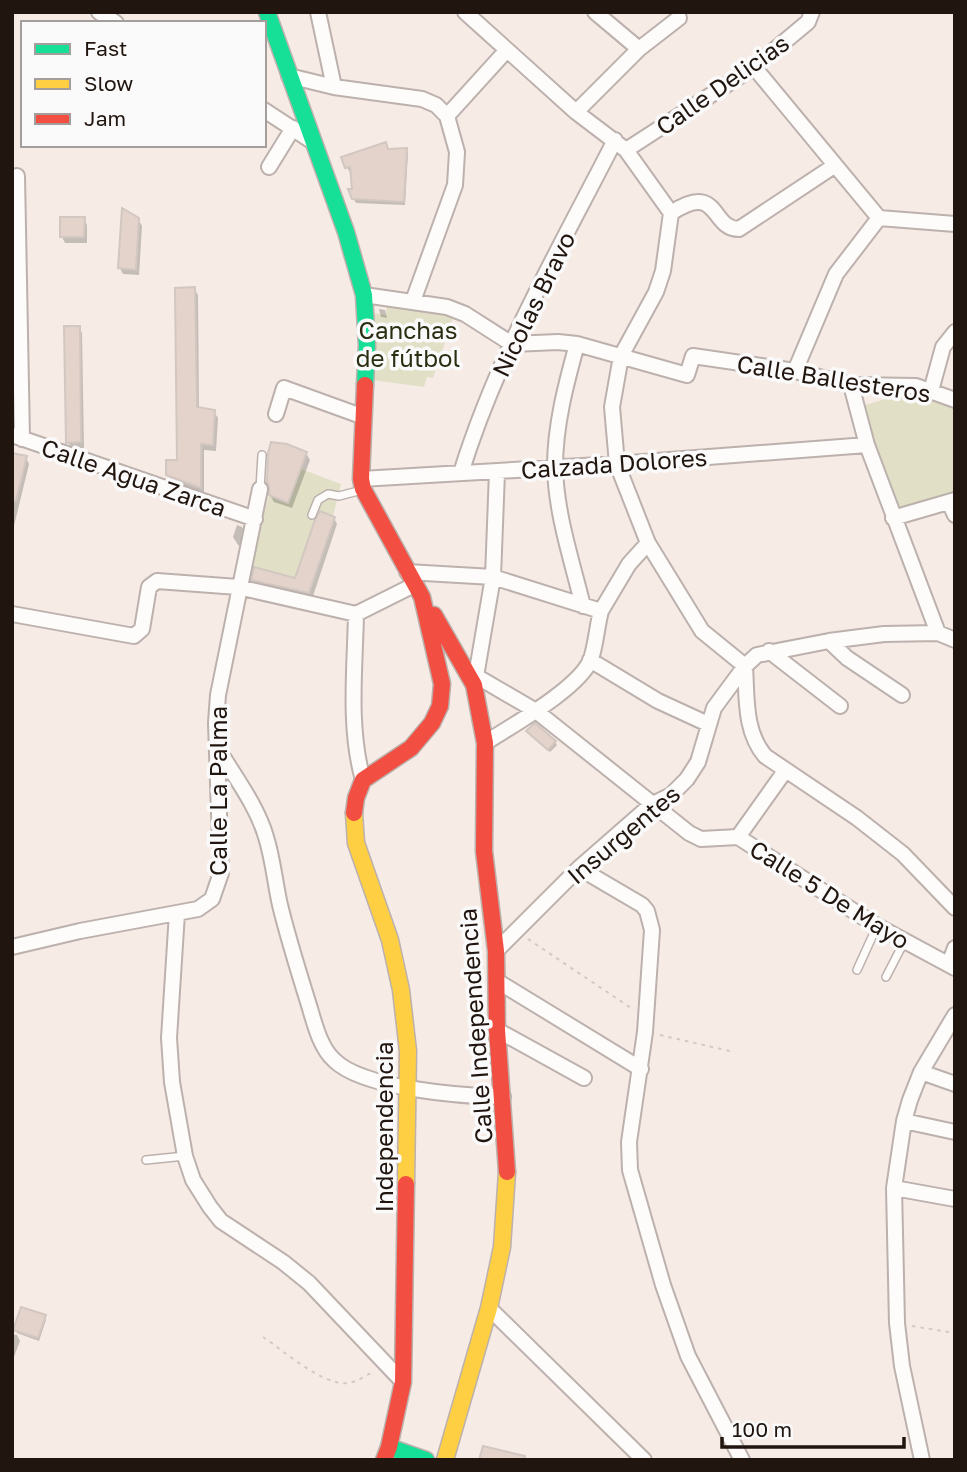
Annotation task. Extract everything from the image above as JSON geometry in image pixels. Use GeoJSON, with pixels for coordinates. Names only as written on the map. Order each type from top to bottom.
{"type":"FeatureCollection","features":[{"type":"Feature","properties":{"kind":"street"},"geometry":{"type":"LineString","coordinates":[[267,12],[346,232],[364,295],[367,346],[362,484],[414,585],[439,663],[442,684],[440,706],[432,723],[411,748],[363,779],[357,760],[354,732],[356,614]]}},
{"type":"Feature","properties":{"kind":"street"},"geometry":{"type":"LineString","coordinates":[[318,12],[334,87]]}},
{"type":"Feature","properties":{"kind":"street"},"geometry":{"type":"LineString","coordinates":[[465,12],[576,112],[620,145],[671,213],[663,271],[656,292],[621,356],[611,407],[617,464],[648,543],[702,631],[745,666],[752,736],[765,756],[857,818],[902,854],[955,908]]}},
{"type":"Feature","properties":{"kind":"street"},"geometry":{"type":"LineString","coordinates":[[595,12],[639,49]]}},
{"type":"Feature","properties":{"kind":"street","name":"Calle Delicias"},"geometry":{"type":"LineString","coordinates":[[620,145],[754,67],[808,22],[812,12]]}},
{"type":"Feature","properties":{"kind":"street"},"geometry":{"type":"LineString","coordinates":[[576,112],[639,49],[679,19]]}},
{"type":"Feature","properties":{"kind":"street"},"geometry":{"type":"LineString","coordinates":[[447,116],[506,51]]}},
{"type":"Feature","properties":{"kind":"street"},"geometry":{"type":"LineString","coordinates":[[754,67],[879,218],[955,224]]}},
{"type":"Feature","properties":{"kind":"street"},"geometry":{"type":"LineString","coordinates":[[289,76],[334,87],[422,99],[436,105],[447,116],[457,152],[455,186],[413,300]]}},
{"type":"Feature","properties":{"kind":"street"},"geometry":{"type":"LineString","coordinates":[[266,111],[313,142]]}},
{"type":"Feature","properties":{"kind":"street"},"geometry":{"type":"LineString","coordinates":[[270,167],[293,128]]}},
{"type":"Feature","properties":{"kind":"street","name":"Nicolas Bravo"},"geometry":{"type":"LineString","coordinates":[[461,473],[483,406],[512,344],[620,145]]}},
{"type":"Feature","properties":{"kind":"street"},"geometry":{"type":"LineString","coordinates":[[671,213],[685,204],[699,202],[710,205],[729,227],[739,229],[834,166]]}},
{"type":"Feature","properties":{"kind":"street"},"geometry":{"type":"LineString","coordinates":[[17,176],[17,437]]}},
{"type":"Feature","properties":{"kind":"street"},"geometry":{"type":"LineString","coordinates":[[795,371],[836,274],[879,218]]}},
{"type":"Feature","properties":{"kind":"street"},"geometry":{"type":"LineString","coordinates":[[364,295],[447,307],[465,314],[512,344]]}},
{"type":"Feature","properties":{"kind":"street"},"geometry":{"type":"LineString","coordinates":[[931,391],[943,347],[955,332]]}},
{"type":"Feature","properties":{"kind":"street","name":"Calle Ballesteros"},"geometry":{"type":"LineString","coordinates":[[512,344],[577,344],[687,375],[693,356],[795,371],[850,384],[916,386],[955,400]]}},
{"type":"Feature","properties":{"kind":"street"},"geometry":{"type":"LineString","coordinates":[[577,344],[558,425],[555,467],[558,497],[583,606]]}},
{"type":"Feature","properties":{"kind":"street"},"geometry":{"type":"LineString","coordinates":[[850,384],[867,445],[938,632]]}},
{"type":"Feature","properties":{"kind":"street"},"geometry":{"type":"LineString","coordinates":[[276,414],[284,388],[364,417]]}},
{"type":"Feature","properties":{"kind":"street","name":"Calle Agua Zarca"},"geometry":{"type":"LineString","coordinates":[[17,437],[256,519]]}},
{"type":"Feature","properties":{"kind":"street","name":"Calzada Dolores"},"geometry":{"type":"LineString","coordinates":[[362,484],[461,473],[867,445]]}},
{"type":"Feature","properties":{"kind":"street"},"geometry":{"type":"LineString","coordinates":[[475,680],[492,577],[497,472]]}},
{"type":"Feature","properties":{"kind":"street","name":"Calle La Palma"},"geometry":{"type":"LineString","coordinates":[[12,947],[198,909],[212,899],[220,873],[216,723],[218,695],[260,489]]}},
{"type":"Feature","properties":{"kind":"street"},"geometry":{"type":"LineString","coordinates":[[893,518],[953,506]]}},
{"type":"Feature","properties":{"kind":"street"},"geometry":{"type":"LineString","coordinates":[[485,743],[536,711],[582,673],[590,660],[601,611],[629,564],[648,543]]}},
{"type":"Feature","properties":{"kind":"street"},"geometry":{"type":"LineString","coordinates":[[12,614],[137,635],[142,629],[149,587],[158,581],[238,587],[356,614],[414,585],[492,577],[601,611]]}},
{"type":"Feature","properties":{"kind":"street","name":"Calle Independencia"},"geometry":{"type":"LineString","coordinates":[[414,585],[475,680],[485,743],[484,851],[496,951],[497,1030],[508,1166],[502,1247],[489,1308],[445,1460]]}},
{"type":"Feature","properties":{"kind":"street"},"geometry":{"type":"LineString","coordinates":[[745,666],[757,655],[769,651],[829,640],[938,632],[955,640]]}},
{"type":"Feature","properties":{"kind":"street"},"geometry":{"type":"LineString","coordinates":[[829,640],[847,658],[902,695]]}},
{"type":"Feature","properties":{"kind":"street"},"geometry":{"type":"LineString","coordinates":[[769,651],[840,706]]}},
{"type":"Feature","properties":{"kind":"street"},"geometry":{"type":"LineString","coordinates":[[590,660],[658,701],[708,724]]}},
{"type":"Feature","properties":{"kind":"street","name":"Insurgentes"},"geometry":{"type":"LineString","coordinates":[[496,951],[579,868],[652,805],[671,795],[687,779],[698,762],[714,708],[745,666]]}},
{"type":"Feature","properties":{"kind":"street","name":"Calle 5 De Mayo"},"geometry":{"type":"LineString","coordinates":[[475,680],[536,711],[652,805],[701,839],[738,837],[877,926],[952,966]]}},
{"type":"Feature","properties":{"kind":"street"},"geometry":{"type":"LineString","coordinates":[[217,748],[248,798],[266,837],[283,916],[312,1015],[326,1051],[341,1066],[382,1082],[450,1094],[503,1097]]}},
{"type":"Feature","properties":{"kind":"street"},"geometry":{"type":"LineString","coordinates":[[738,837],[785,771]]}},
{"type":"Feature","properties":{"kind":"street","name":"Independencia"},"geometry":{"type":"LineString","coordinates":[[363,779],[356,799],[354,817],[356,843],[386,928],[401,990],[406,1029],[408,1087],[403,1382],[386,1454]]}},
{"type":"Feature","properties":{"kind":"street"},"geometry":{"type":"LineString","coordinates":[[579,868],[642,905],[647,911],[652,930],[646,1025],[629,1142],[630,1170],[663,1285],[684,1345],[742,1460]]}},
{"type":"Feature","properties":{"kind":"street"},"geometry":{"type":"LineString","coordinates":[[177,913],[169,1038],[172,1082],[185,1156],[193,1180],[221,1220],[309,1283],[403,1382]]}},
{"type":"Feature","properties":{"kind":"street"},"geometry":{"type":"LineString","coordinates":[[952,966],[955,948]]}},
{"type":"Feature","properties":{"kind":"street"},"geometry":{"type":"LineString","coordinates":[[497,981],[640,1069]]}},
{"type":"Feature","properties":{"kind":"street"},"geometry":{"type":"LineString","coordinates":[[922,1460],[902,1366],[897,1323],[894,1188],[904,1121],[921,1072],[955,1015]]}},
{"type":"Feature","properties":{"kind":"street"},"geometry":{"type":"LineString","coordinates":[[497,1030],[584,1079]]}},
{"type":"Feature","properties":{"kind":"street"},"geometry":{"type":"LineString","coordinates":[[921,1072],[955,1084]]}},
{"type":"Feature","properties":{"kind":"street"},"geometry":{"type":"LineString","coordinates":[[904,1121],[955,1132]]}},
{"type":"Feature","properties":{"kind":"street"},"geometry":{"type":"LineString","coordinates":[[894,1188],[955,1199]]}},
{"type":"Feature","properties":{"kind":"street"},"geometry":{"type":"LineString","coordinates":[[489,1308],[644,1460]]}},
{"type":"Feature","properties":{"kind":"street"},"geometry":{"type":"LineString","coordinates":[[386,1454],[426,1460]]}},
{"type":"Feature","properties":{"kind":"lane"},"geometry":{"type":"LineString","coordinates":[[260,489],[262,455]]}},
{"type":"Feature","properties":{"kind":"lane"},"geometry":{"type":"LineString","coordinates":[[312,515],[318,500],[328,494],[339,496],[362,484]]}},
{"type":"Feature","properties":{"kind":"lane"},"geometry":{"type":"LineString","coordinates":[[857,970],[877,926]]}},
{"type":"Feature","properties":{"kind":"lane"},"geometry":{"type":"LineString","coordinates":[[886,977],[904,942]]}},
{"type":"Feature","properties":{"kind":"lane"},"geometry":{"type":"LineString","coordinates":[[146,1160],[185,1156]]}},
{"type":"Feature","properties":{"kind":"path"},"geometry":{"type":"LineString","coordinates":[[517,931],[646,1025],[734,1052]]}},
{"type":"Feature","properties":{"kind":"path"},"geometry":{"type":"LineString","coordinates":[[897,1323],[955,1333]]}},
{"type":"Feature","properties":{"kind":"path"},"geometry":{"type":"LineString","coordinates":[[263,1337],[306,1366],[337,1382],[354,1382],[387,1366]]}},
{"type":"Feature","properties":{"kind":"green space","name":"Canchas de fútbol"},"geometry":{"type":"Polygon","coordinates":[[[387,302],[454,315],[433,378],[427,377],[424,387],[372,380],[373,313],[386,315],[387,302]]]}},
{"type":"Feature","properties":{"kind":"green space"},"geometry":{"type":"Polygon","coordinates":[[[912,391],[955,407],[955,494],[896,512],[862,406],[912,391]]]}},
{"type":"Feature","properties":{"kind":"green space"},"geometry":{"type":"Polygon","coordinates":[[[301,469],[341,484],[333,516],[318,511],[295,578],[249,566],[269,495],[288,502],[301,469]]]}},
{"type":"Feature","properties":{"kind":"building"},"geometry":{"type":"Polygon","coordinates":[[[386,142],[388,149],[407,148],[404,202],[352,199],[348,189],[352,189],[350,167],[345,168],[341,157],[386,142]]]}},
{"type":"Feature","properties":{"kind":"building"},"geometry":{"type":"Polygon","coordinates":[[[122,208],[139,218],[136,270],[118,268],[122,208]]]}},
{"type":"Feature","properties":{"kind":"building"},"geometry":{"type":"Polygon","coordinates":[[[60,217],[85,217],[84,237],[60,237],[60,217]]]}},
{"type":"Feature","properties":{"kind":"building"},"geometry":{"type":"Polygon","coordinates":[[[195,287],[197,407],[215,410],[213,445],[201,444],[201,488],[166,475],[166,460],[177,460],[175,288],[195,287]]]}},
{"type":"Feature","properties":{"kind":"building"},"geometry":{"type":"Polygon","coordinates":[[[64,326],[80,326],[81,442],[66,443],[64,326]]]}},
{"type":"Feature","properties":{"kind":"building"},"geometry":{"type":"Polygon","coordinates":[[[271,442],[287,444],[307,452],[288,503],[269,495],[268,453],[271,442]]]}},
{"type":"Feature","properties":{"kind":"building"},"geometry":{"type":"Polygon","coordinates":[[[12,453],[27,456],[16,501],[12,501],[12,453]]]}},
{"type":"Feature","properties":{"kind":"building"},"geometry":{"type":"Polygon","coordinates":[[[320,511],[335,517],[309,593],[251,580],[254,567],[295,578],[320,511]]]}},
{"type":"Feature","properties":{"kind":"building"},"geometry":{"type":"Polygon","coordinates":[[[535,723],[556,741],[548,750],[526,731],[535,723]]]}},
{"type":"Feature","properties":{"kind":"building"},"geometry":{"type":"Polygon","coordinates":[[[21,1307],[46,1315],[38,1338],[13,1330],[21,1307]]]}},
{"type":"Feature","properties":{"kind":"building"},"geometry":{"type":"Polygon","coordinates":[[[483,1446],[525,1456],[525,1460],[479,1460],[483,1446]]]}},
{"type":"Feature","properties":{"kind":"traffic: fast"},"geometry":{"type":"LineString","coordinates":[[267,12],[346,232],[364,295],[367,346],[365,385]]}},
{"type":"Feature","properties":{"kind":"traffic: fast"},"geometry":{"type":"LineString","coordinates":[[389,1447],[426,1460]]}},
{"type":"Feature","properties":{"kind":"traffic: slow"},"geometry":{"type":"LineString","coordinates":[[354,813],[356,843],[390,940],[401,990],[408,1051],[406,1184]]}},
{"type":"Feature","properties":{"kind":"traffic: slow"},"geometry":{"type":"LineString","coordinates":[[445,1460],[489,1308],[502,1247],[507,1172]]}},
{"type":"Feature","properties":{"kind":"traffic: jam"},"geometry":{"type":"LineString","coordinates":[[354,813],[363,780],[411,748],[432,723],[440,706],[442,684],[422,597],[363,489],[361,479],[365,385]]}},
{"type":"Feature","properties":{"kind":"traffic: jam"},"geometry":{"type":"LineString","coordinates":[[434,615],[474,685],[485,743],[484,851],[496,951],[497,1030],[507,1172]]}},
{"type":"Feature","properties":{"kind":"traffic: jam"},"geometry":{"type":"LineString","coordinates":[[384,1460],[403,1382],[406,1184]]}}]}
